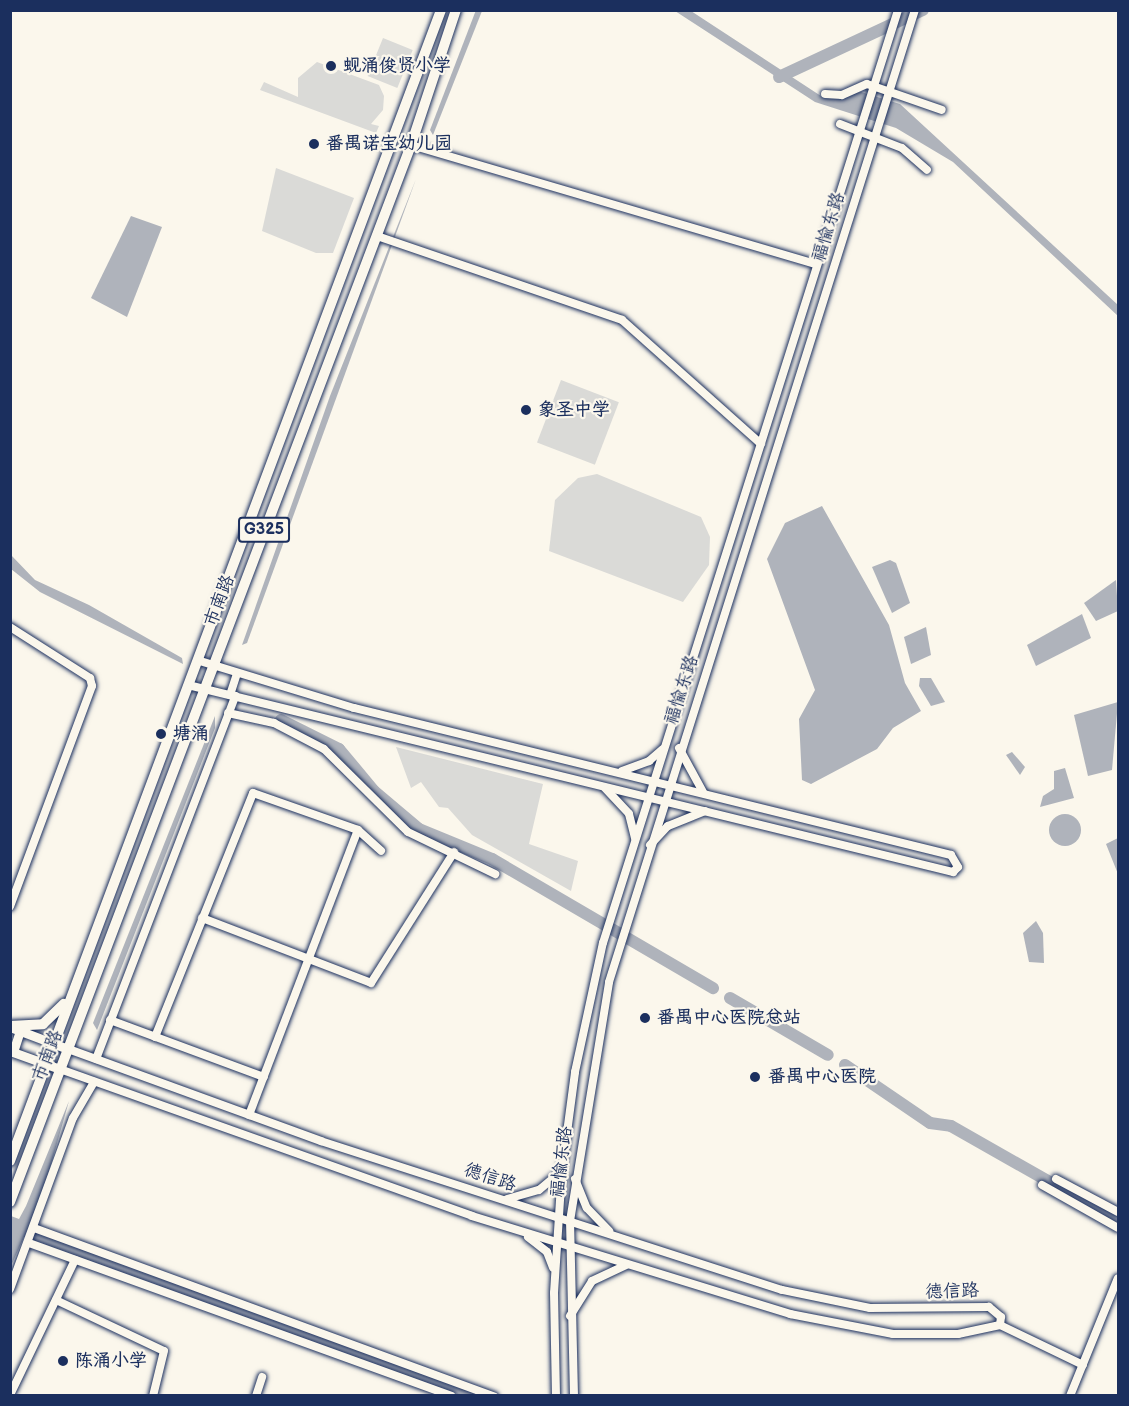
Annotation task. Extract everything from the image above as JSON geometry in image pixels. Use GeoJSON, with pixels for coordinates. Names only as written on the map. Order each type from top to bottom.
{"type":"FeatureCollection","features":[{"type":"Feature","properties":{"kind":"highway","name":"市南路"},"geometry":{"type":"LineString","coordinates":[[10,1161],[441,10]]}},
{"type":"Feature","properties":{"kind":"highway","name":"市南路"},"geometry":{"type":"LineString","coordinates":[[10,1202],[213,665],[381,238],[456,10]]}},
{"type":"Feature","properties":{"kind":"highway"},"geometry":{"type":"LineString","coordinates":[[207,637],[222,642]]}},
{"type":"Feature","properties":{"kind":"highway"},"geometry":{"type":"LineString","coordinates":[[180,706],[195,712]]}},
{"type":"Feature","properties":{"kind":"highway"},"geometry":{"type":"LineString","coordinates":[[14,1028],[43,1024],[71,993]]}},
{"type":"Feature","properties":{"kind":"main road","name":"德信路"},"geometry":{"type":"LineString","coordinates":[[14,1028],[68,1049]]}},
{"type":"Feature","properties":{"kind":"main road"},"geometry":{"type":"LineString","coordinates":[[14,1028],[12,1051],[60,1070]]}},
{"type":"Feature","properties":{"kind":"street","name":"福愉东路"},"geometry":{"type":"LineString","coordinates":[[556,1395],[555,1276],[562,1170],[577,1062],[603,943],[898,10]]}},
{"type":"Feature","properties":{"kind":"street","name":"福愉东路"},"geometry":{"type":"LineString","coordinates":[[574,1395],[569,1318],[570,1221],[575,1177],[616,952],[667,784],[915,10]]}},
{"type":"Feature","properties":{"kind":"street"},"geometry":{"type":"LineString","coordinates":[[825,94],[873,89],[942,110]]}},
{"type":"Feature","properties":{"kind":"street"},"geometry":{"type":"LineString","coordinates":[[840,124],[911,153],[927,170]]}},
{"type":"Feature","properties":{"kind":"street"},"geometry":{"type":"LineString","coordinates":[[411,145],[816,264]]}},
{"type":"Feature","properties":{"kind":"street"},"geometry":{"type":"LineString","coordinates":[[844,176],[859,181]]}},
{"type":"Feature","properties":{"kind":"street"},"geometry":{"type":"LineString","coordinates":[[381,238],[622,320],[761,444]]}},
{"type":"Feature","properties":{"kind":"street"},"geometry":{"type":"LineString","coordinates":[[10,627],[90,678],[92,686],[10,906]]}},
{"type":"Feature","properties":{"kind":"street"},"geometry":{"type":"LineString","coordinates":[[188,685],[953,873],[958,867],[951,855],[354,708],[197,660]]}},
{"type":"Feature","properties":{"kind":"street"},"geometry":{"type":"LineString","coordinates":[[96,1059],[228,713],[237,673]]}},
{"type":"Feature","properties":{"kind":"street"},"geometry":{"type":"LineString","coordinates":[[228,713],[274,723],[324,749],[408,832],[454,852],[495,874]]}},
{"type":"Feature","properties":{"kind":"street"},"geometry":{"type":"LineString","coordinates":[[617,772],[636,768],[664,748]]}},
{"type":"Feature","properties":{"kind":"street"},"geometry":{"type":"LineString","coordinates":[[679,748],[704,793]]}},
{"type":"Feature","properties":{"kind":"street"},"geometry":{"type":"LineString","coordinates":[[602,785],[629,813],[635,840]]}},
{"type":"Feature","properties":{"kind":"street"},"geometry":{"type":"LineString","coordinates":[[155,1037],[253,793],[264,793],[358,830],[381,851]]}},
{"type":"Feature","properties":{"kind":"street"},"geometry":{"type":"LineString","coordinates":[[649,846],[668,826],[706,811]]}},
{"type":"Feature","properties":{"kind":"street"},"geometry":{"type":"LineString","coordinates":[[249,1115],[358,830]]}},
{"type":"Feature","properties":{"kind":"street"},"geometry":{"type":"LineString","coordinates":[[632,851],[646,855]]}},
{"type":"Feature","properties":{"kind":"street"},"geometry":{"type":"LineString","coordinates":[[202,918],[371,983],[454,852]]}},
{"type":"Feature","properties":{"kind":"street"},"geometry":{"type":"LineString","coordinates":[[110,1020],[264,1077]]}},
{"type":"Feature","properties":{"kind":"street","name":"德信路"},"geometry":{"type":"LineString","coordinates":[[68,1049],[249,1115],[818,1300],[900,1310],[989,1307],[1001,1317],[1000,1325]]}},
{"type":"Feature","properties":{"kind":"street"},"geometry":{"type":"LineString","coordinates":[[60,1070],[518,1231],[626,1264],[849,1328],[922,1335],[1000,1325],[1083,1365]]}},
{"type":"Feature","properties":{"kind":"street"},"geometry":{"type":"LineString","coordinates":[[10,1289],[30,1241],[73,1118],[94,1082]]}},
{"type":"Feature","properties":{"kind":"street"},"geometry":{"type":"LineString","coordinates":[[505,1200],[539,1190],[562,1170]]}},
{"type":"Feature","properties":{"kind":"street"},"geometry":{"type":"LineString","coordinates":[[575,1177],[587,1208],[612,1234]]}},
{"type":"Feature","properties":{"kind":"street"},"geometry":{"type":"LineString","coordinates":[[1056,1179],[1119,1212]]}},
{"type":"Feature","properties":{"kind":"street"},"geometry":{"type":"LineString","coordinates":[[1042,1185],[1119,1228]]}},
{"type":"Feature","properties":{"kind":"street"},"geometry":{"type":"LineString","coordinates":[[34,1229],[494,1395]]}},
{"type":"Feature","properties":{"kind":"street"},"geometry":{"type":"LineString","coordinates":[[518,1231],[547,1252],[555,1276]]}},
{"type":"Feature","properties":{"kind":"street"},"geometry":{"type":"LineString","coordinates":[[30,1241],[75,1260],[451,1395]]}},
{"type":"Feature","properties":{"kind":"street"},"geometry":{"type":"LineString","coordinates":[[10,1395],[75,1260]]}},
{"type":"Feature","properties":{"kind":"street"},"geometry":{"type":"LineString","coordinates":[[569,1318],[592,1281],[626,1264]]}},
{"type":"Feature","properties":{"kind":"street"},"geometry":{"type":"LineString","coordinates":[[1070,1395],[1119,1278]]}},
{"type":"Feature","properties":{"kind":"street"},"geometry":{"type":"LineString","coordinates":[[56,1300],[164,1351],[153,1395]]}},
{"type":"Feature","properties":{"kind":"street"},"geometry":{"type":"LineString","coordinates":[[256,1395],[262,1377]]}},
{"type":"Feature","properties":{"kind":"shaded area"},"geometry":{"type":"Polygon","coordinates":[[[476,10],[482,11],[433,135],[430,130],[476,10]]]}},
{"type":"Feature","properties":{"kind":"shaded area"},"geometry":{"type":"Polygon","coordinates":[[[675,11],[691,11],[821,96],[861,92],[900,104],[1118,305],[1118,316],[953,162],[896,128],[815,102],[675,11]]]}},
{"type":"Feature","properties":{"kind":"shaded area"},"geometry":{"type":"Polygon","coordinates":[[[383,38],[413,50],[397,88],[368,76],[383,38]]]}},
{"type":"Feature","properties":{"kind":"shaded area"},"geometry":{"type":"Polygon","coordinates":[[[317,62],[379,85],[384,96],[383,110],[371,124],[379,126],[376,133],[260,90],[264,82],[298,97],[298,78],[317,62]]]}},
{"type":"Feature","properties":{"kind":"shaded area"},"geometry":{"type":"Polygon","coordinates":[[[276,168],[354,198],[333,253],[316,253],[262,231],[276,168]]]}},
{"type":"Feature","properties":{"kind":"shaded area"},"geometry":{"type":"Polygon","coordinates":[[[416,179],[247,643],[242,645],[330,396],[416,179]]]}},
{"type":"Feature","properties":{"kind":"shaded area"},"geometry":{"type":"Polygon","coordinates":[[[131,216],[162,227],[127,317],[91,298],[131,216]]]}},
{"type":"Feature","properties":{"kind":"shaded area"},"geometry":{"type":"Polygon","coordinates":[[[561,380],[619,402],[595,465],[537,443],[561,380]]]}},
{"type":"Feature","properties":{"kind":"shaded area"},"geometry":{"type":"Polygon","coordinates":[[[597,474],[701,517],[710,537],[709,565],[683,602],[549,551],[555,500],[578,478],[597,474]]]}},
{"type":"Feature","properties":{"kind":"shaded area"},"geometry":{"type":"Polygon","coordinates":[[[822,506],[889,625],[905,683],[921,711],[893,728],[877,749],[811,784],[802,780],[799,719],[815,690],[767,559],[785,523],[822,506]]]}},
{"type":"Feature","properties":{"kind":"shaded area"},"geometry":{"type":"Polygon","coordinates":[[[11,555],[35,580],[89,605],[182,658],[183,664],[40,592],[11,569],[11,555]]]}},
{"type":"Feature","properties":{"kind":"shaded area"},"geometry":{"type":"Polygon","coordinates":[[[890,560],[896,563],[910,603],[892,613],[872,567],[890,560]]]}},
{"type":"Feature","properties":{"kind":"shaded area"},"geometry":{"type":"Polygon","coordinates":[[[1116,580],[1118,611],[1096,621],[1084,603],[1116,580]]]}},
{"type":"Feature","properties":{"kind":"shaded area"},"geometry":{"type":"Polygon","coordinates":[[[1082,614],[1091,638],[1036,666],[1027,645],[1082,614]]]}},
{"type":"Feature","properties":{"kind":"shaded area"},"geometry":{"type":"Polygon","coordinates":[[[926,627],[931,655],[911,664],[904,637],[926,627]]]}},
{"type":"Feature","properties":{"kind":"shaded area"},"geometry":{"type":"Polygon","coordinates":[[[920,678],[931,678],[945,702],[931,706],[919,686],[920,678]]]}},
{"type":"Feature","properties":{"kind":"shaded area"},"geometry":{"type":"Polygon","coordinates":[[[1118,702],[1112,770],[1088,776],[1074,715],[1118,702]]]}},
{"type":"Feature","properties":{"kind":"shaded area"},"geometry":{"type":"Polygon","coordinates":[[[215,716],[215,728],[97,1030],[93,1023],[215,716]]]}},
{"type":"Feature","properties":{"kind":"shaded area"},"geometry":{"type":"Polygon","coordinates":[[[396,747],[543,784],[529,844],[578,861],[571,891],[472,835],[448,808],[439,807],[421,782],[411,788],[396,747]]]}},
{"type":"Feature","properties":{"kind":"shaded area"},"geometry":{"type":"Polygon","coordinates":[[[1012,752],[1025,767],[1020,775],[1006,755],[1012,752]]]}},
{"type":"Feature","properties":{"kind":"shaded area"},"geometry":{"type":"Polygon","coordinates":[[[1065,768],[1074,798],[1040,807],[1043,796],[1054,789],[1054,771],[1065,768]]]}},
{"type":"Feature","properties":{"kind":"shaded area"},"geometry":{"type":"Polygon","coordinates":[[[1065,814],[1076,819],[1081,830],[1076,841],[1065,846],[1054,841],[1049,830],[1054,819],[1065,814]]]}},
{"type":"Feature","properties":{"kind":"shaded area"},"geometry":{"type":"Polygon","coordinates":[[[1118,838],[1118,874],[1106,844],[1118,838]]]}},
{"type":"Feature","properties":{"kind":"shaded area"},"geometry":{"type":"Polygon","coordinates":[[[1036,921],[1043,933],[1044,963],[1029,962],[1023,933],[1036,921]]]}},
{"type":"Feature","properties":{"kind":"shaded area"},"geometry":{"type":"Polygon","coordinates":[[[69,1101],[32,1231],[484,1395],[460,1395],[24,1237],[11,1266],[11,1216],[19,1219],[26,1206],[69,1101]]]}},
{"type":"Feature","properties":{"kind":"waterway"},"geometry":{"type":"LineString","coordinates":[[779,77],[923,10]]}},
{"type":"Feature","properties":{"kind":"waterway"},"geometry":{"type":"LineString","coordinates":[[281,720],[339,749],[374,791],[419,829],[492,859],[713,988]]}},
{"type":"Feature","properties":{"kind":"waterway"},"geometry":{"type":"LineString","coordinates":[[730,998],[828,1055]]}},
{"type":"Feature","properties":{"kind":"waterway"},"geometry":{"type":"LineString","coordinates":[[845,1065],[930,1123],[951,1126],[1118,1221]]}},
{"type":"Feature","properties":{"kind":"place","name":"蚬涌俊贤小学"},"geometry":{"type":"Point","coordinates":[331,66]}},
{"type":"Feature","properties":{"kind":"place","name":"番禺诺宝幼儿园"},"geometry":{"type":"Point","coordinates":[314,144]}},
{"type":"Feature","properties":{"kind":"place","name":"象圣中学"},"geometry":{"type":"Point","coordinates":[526,410]}},
{"type":"Feature","properties":{"kind":"place","name":"塘涌"},"geometry":{"type":"Point","coordinates":[161,734]}},
{"type":"Feature","properties":{"kind":"place","name":"番禺中心医院总站"},"geometry":{"type":"Point","coordinates":[645,1018]}},
{"type":"Feature","properties":{"kind":"place","name":"番禺中心医院"},"geometry":{"type":"Point","coordinates":[755,1077]}},
{"type":"Feature","properties":{"kind":"place","name":"陈涌小学"},"geometry":{"type":"Point","coordinates":[63,1361]}}]}
